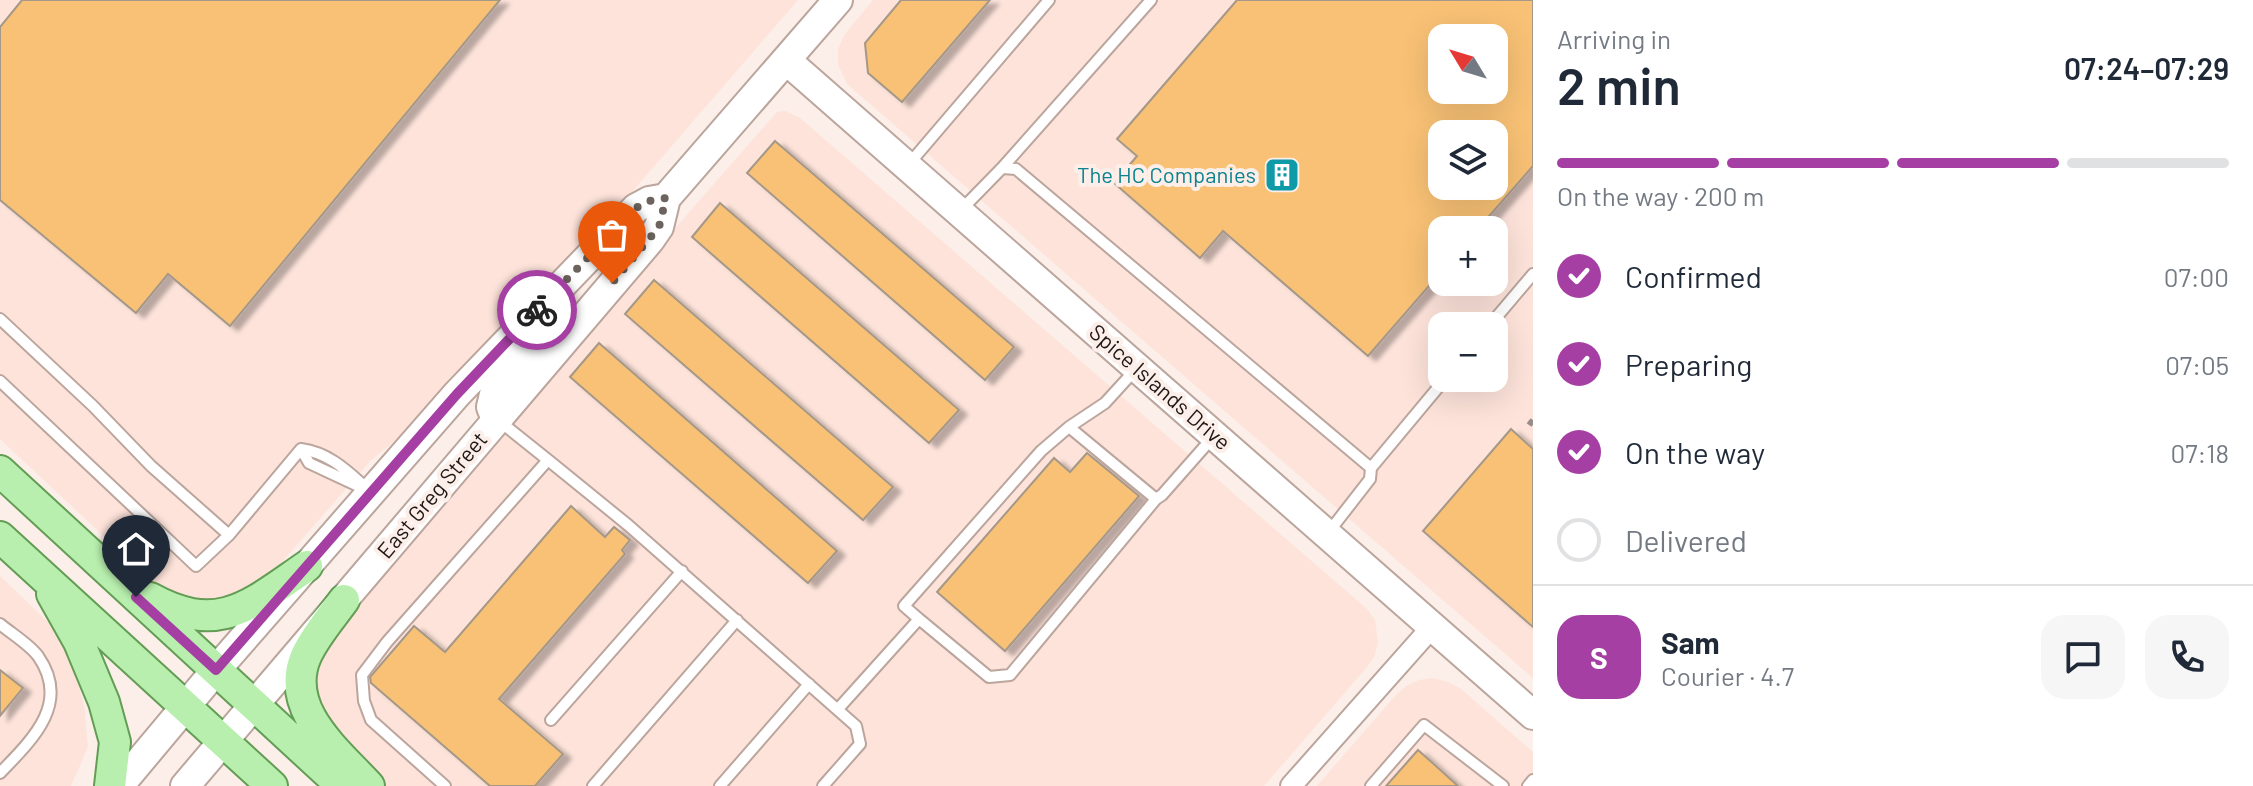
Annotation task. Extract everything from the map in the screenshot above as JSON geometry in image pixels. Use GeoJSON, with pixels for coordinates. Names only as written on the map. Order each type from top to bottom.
{"type":"FeatureCollection","features":[{"type":"Feature","properties":{"kind":"main road","name":"East Greg Street"},"geometry":{"type":"LineString","coordinates":[[185,786],[650,240],[659,227],[666,198],[838,0]]}},
{"type":"Feature","properties":{"kind":"main road","name":"Spice Islands Drive"},"geometry":{"type":"LineString","coordinates":[[786,60],[1533,715]]}},
{"type":"Feature","properties":{"kind":"main road","name":"East Greg Street"},"geometry":{"type":"LineString","coordinates":[[119,786],[216,670],[481,368],[636,208],[649,201],[666,198]]}},
{"type":"Feature","properties":{"kind":"main road"},"geometry":{"type":"LineString","coordinates":[[496,419],[491,407],[495,390],[545,327],[573,273]]}},
{"type":"Feature","properties":{"kind":"main road"},"geometry":{"type":"LineString","coordinates":[[0,471],[342,786]]}},
{"type":"Feature","properties":{"kind":"main road"},"geometry":{"type":"LineString","coordinates":[[0,537],[272,786]]}},
{"type":"Feature","properties":{"kind":"main road"},"geometry":{"type":"LineString","coordinates":[[116,579],[176,610],[203,616],[220,615],[256,601],[307,566]]}},
{"type":"Feature","properties":{"kind":"main road"},"geometry":{"type":"LineString","coordinates":[[40,572],[79,642],[104,702],[115,742],[110,786]]}},
{"type":"Feature","properties":{"kind":"main road"},"geometry":{"type":"LineString","coordinates":[[344,600],[306,656],[300,687],[311,721],[369,786]]}},
{"type":"Feature","properties":{"kind":"street"},"geometry":{"type":"LineString","coordinates":[[1291,786],[1432,627]]}},
{"type":"Feature","properties":{"kind":"lane"},"geometry":{"type":"LineString","coordinates":[[908,166],[1049,0]]}},
{"type":"Feature","properties":{"kind":"lane"},"geometry":{"type":"LineString","coordinates":[[959,211],[1002,168],[1151,0]]}},
{"type":"Feature","properties":{"kind":"lane"},"geometry":{"type":"LineString","coordinates":[[1002,168],[1016,169],[1371,468]]}},
{"type":"Feature","properties":{"kind":"lane"},"geometry":{"type":"LineString","coordinates":[[1501,312],[1533,274]]}},
{"type":"Feature","properties":{"kind":"lane"},"geometry":{"type":"LineString","coordinates":[[0,319],[93,406],[151,466],[229,535]]}},
{"type":"Feature","properties":{"kind":"lane"},"geometry":{"type":"LineString","coordinates":[[1137,367],[1105,403],[1041,451],[904,606],[989,677],[1010,675],[1156,499],[1214,436]]}},
{"type":"Feature","properties":{"kind":"lane"},"geometry":{"type":"LineString","coordinates":[[0,381],[196,566],[229,535],[301,449],[316,451],[335,460],[371,492]]}},
{"type":"Feature","properties":{"kind":"lane"},"geometry":{"type":"LineString","coordinates":[[1327,534],[1370,479],[1371,468],[1434,392]]}},
{"type":"Feature","properties":{"kind":"lane"},"geometry":{"type":"LineString","coordinates":[[496,419],[682,571],[856,726],[860,744],[823,786]]}},
{"type":"Feature","properties":{"kind":"lane"},"geometry":{"type":"LineString","coordinates":[[1069,427],[1156,499]]}},
{"type":"Feature","properties":{"kind":"lane"},"geometry":{"type":"LineString","coordinates":[[445,786],[371,720],[364,701],[362,675],[387,642],[548,460]]}},
{"type":"Feature","properties":{"kind":"lane"},"geometry":{"type":"LineString","coordinates":[[551,720],[682,571]]}},
{"type":"Feature","properties":{"kind":"lane"},"geometry":{"type":"LineString","coordinates":[[838,709],[919,619]]}},
{"type":"Feature","properties":{"kind":"lane"},"geometry":{"type":"LineString","coordinates":[[593,786],[737,620]]}},
{"type":"Feature","properties":{"kind":"lane"},"geometry":{"type":"LineString","coordinates":[[0,624],[36,654],[51,680],[52,700],[42,721],[20,752],[0,773]]}},
{"type":"Feature","properties":{"kind":"lane"},"geometry":{"type":"LineString","coordinates":[[720,786],[809,684]]}},
{"type":"Feature","properties":{"kind":"lane"},"geometry":{"type":"LineString","coordinates":[[1371,786],[1424,725],[1503,786]]}},
{"type":"Feature","properties":{"kind":"lane"},"geometry":{"type":"LineString","coordinates":[[1528,786],[1533,780]]}},
{"type":"Feature","properties":{"kind":"shaded area"},"geometry":{"type":"Polygon","coordinates":[[[0,0],[798,0],[612,215],[409,430],[371,460],[268,578],[212,608],[158,587],[0,439],[0,0]]]}},
{"type":"Feature","properties":{"kind":"shaded area"},"geometry":{"type":"Polygon","coordinates":[[[873,0],[1533,0],[1533,678],[847,84],[838,64],[838,49],[845,34],[873,0]]]}},
{"type":"Feature","properties":{"kind":"shaded area"},"geometry":{"type":"Polygon","coordinates":[[[785,111],[800,118],[1367,609],[1375,620],[1378,643],[1374,657],[1264,786],[385,786],[330,731],[311,683],[314,667],[335,629],[438,511],[564,355],[777,112],[785,111]]]}},
{"type":"Feature","properties":{"kind":"shaded area"},"geometry":{"type":"Polygon","coordinates":[[[0,576],[51,625],[72,663],[84,705],[88,747],[71,786],[0,786],[0,576]]]}},
{"type":"Feature","properties":{"kind":"shaded area"},"geometry":{"type":"Polygon","coordinates":[[[1433,678],[1461,689],[1533,752],[1533,786],[1317,786],[1395,696],[1406,686],[1433,678]]]}},
{"type":"Feature","properties":{"kind":"building"},"geometry":{"type":"Polygon","coordinates":[[[22,0],[500,0],[230,326],[168,274],[136,313],[0,200],[0,27],[22,0]]]}},
{"type":"Feature","properties":{"kind":"building"},"geometry":{"type":"Polygon","coordinates":[[[901,0],[990,0],[902,102],[868,73],[865,43],[901,0]]]}},
{"type":"Feature","properties":{"kind":"building","name":"The HC Companies"},"geometry":{"type":"Polygon","coordinates":[[[1237,0],[1533,0],[1533,166],[1508,195],[1508,120],[1428,120],[1428,200],[1503,200],[1489,216],[1428,216],[1428,287],[1368,356],[1223,231],[1200,258],[1114,183],[1137,156],[1117,139],[1237,0]]]}},
{"type":"Feature","properties":{"kind":"building"},"geometry":{"type":"Polygon","coordinates":[[[775,141],[1014,347],[985,380],[747,173],[775,141]]]}},
{"type":"Feature","properties":{"kind":"building"},"geometry":{"type":"Polygon","coordinates":[[[720,203],[959,410],[929,443],[692,237],[720,203]]]}},
{"type":"Feature","properties":{"kind":"building"},"geometry":{"type":"Polygon","coordinates":[[[654,280],[893,487],[863,520],[625,314],[654,280]]]}},
{"type":"Feature","properties":{"kind":"building"},"geometry":{"type":"Polygon","coordinates":[[[599,343],[837,551],[808,583],[570,377],[599,343]]]}},
{"type":"Feature","properties":{"kind":"building"},"geometry":{"type":"Polygon","coordinates":[[[1511,429],[1533,449],[1533,627],[1423,531],[1511,429]]]}},
{"type":"Feature","properties":{"kind":"building"},"geometry":{"type":"Polygon","coordinates":[[[1087,453],[1139,496],[1005,651],[937,592],[1054,458],[1070,472],[1087,453]]]}},
{"type":"Feature","properties":{"kind":"building"},"geometry":{"type":"Polygon","coordinates":[[[571,506],[605,537],[614,527],[630,540],[622,550],[625,554],[499,699],[563,754],[535,786],[490,786],[371,683],[370,677],[414,626],[445,652],[571,506]]]}},
{"type":"Feature","properties":{"kind":"building"},"geometry":{"type":"Polygon","coordinates":[[[0,670],[23,688],[0,716],[0,670]]]}},
{"type":"Feature","properties":{"kind":"building"},"geometry":{"type":"Polygon","coordinates":[[[1418,750],[1436,766],[1458,786],[1386,786],[1418,750]]]}},
{"type":"Feature","properties":{"kind":"railway"},"geometry":{"type":"LineString","coordinates":[[1529,425],[1533,420]]}},
{"type":"Feature","properties":{"kind":"way so far"},"geometry":{"type":"LineString","coordinates":[[537,310],[623,219],[649,201],[666,198],[659,227],[612,283]]}},
{"type":"Feature","properties":{"kind":"place","name":"The HC Companies"},"geometry":{"type":"Point","coordinates":[1282,175]}},
{"type":"Feature","properties":{"kind":"route"},"geometry":{"type":"LineString","coordinates":[[136,597],[216,670],[457,394],[537,310]]}}]}
